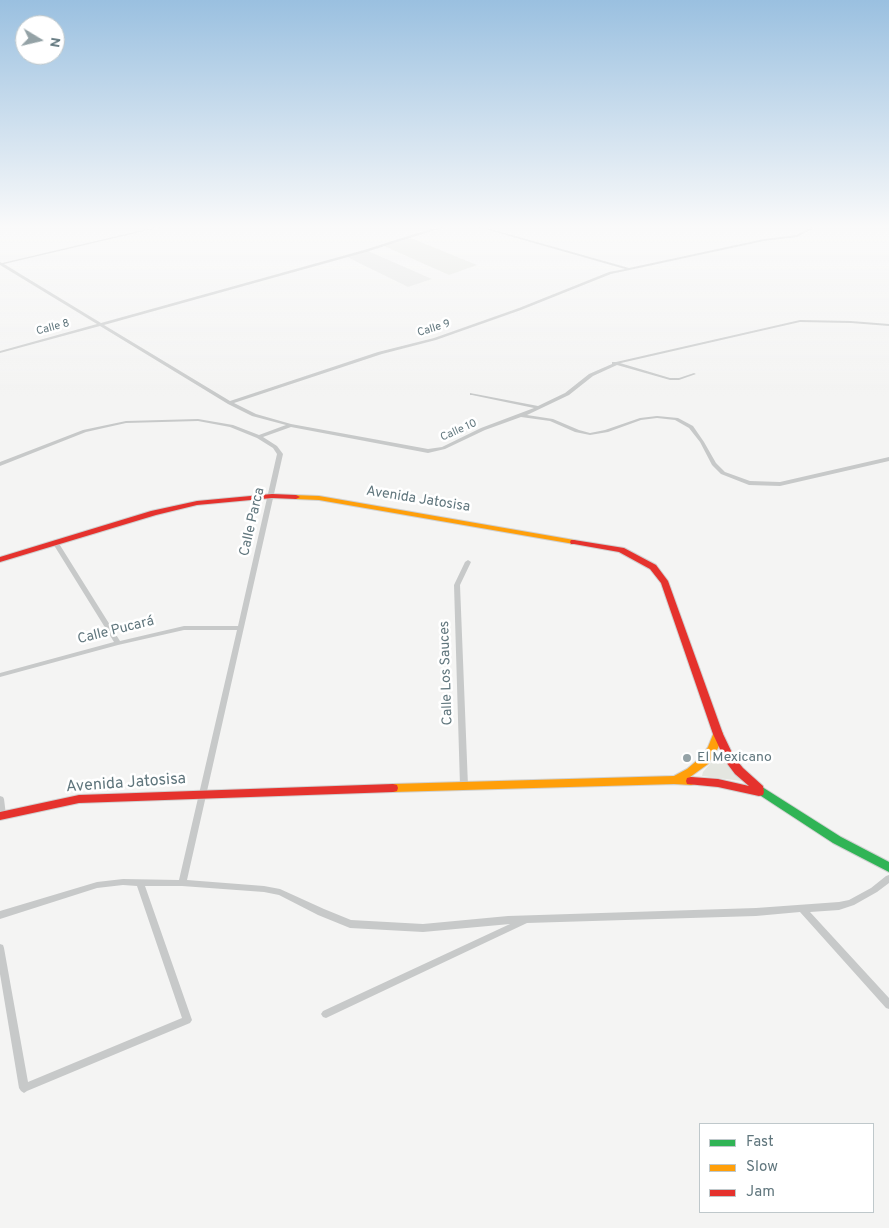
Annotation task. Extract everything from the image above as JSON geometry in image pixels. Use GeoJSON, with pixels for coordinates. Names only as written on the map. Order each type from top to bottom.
{"type":"FeatureCollection","features":[{"type":"Feature","properties":{"kind":"street","name":"Calle 10"},"geometry":{"type":"LineString","coordinates":[[32,283],[230,403],[254,415],[291,425],[428,451],[443,448],[483,429],[539,408],[567,394],[590,375],[614,364],[800,321],[889,325]]}},
{"type":"Feature","properties":{"kind":"street","name":"Calle 8"},"geometry":{"type":"LineString","coordinates":[[0,352],[247,283]]}},
{"type":"Feature","properties":{"kind":"street","name":"Calle 9"},"geometry":{"type":"LineString","coordinates":[[230,403],[380,352],[435,339],[528,306],[584,283]]}},
{"type":"Feature","properties":{"kind":"street"},"geometry":{"type":"LineString","coordinates":[[614,364],[670,379],[679,379],[694,374]]}},
{"type":"Feature","properties":{"kind":"street"},"geometry":{"type":"LineString","coordinates":[[472,394],[539,408]]}},
{"type":"Feature","properties":{"kind":"street"},"geometry":{"type":"LineString","coordinates":[[520,416],[551,420],[577,431],[590,434],[606,431],[640,419],[658,417],[676,419],[691,427],[714,464],[723,473],[749,484],[780,484],[889,459]]}},
{"type":"Feature","properties":{"kind":"street","name":"Calle Parca"},"geometry":{"type":"LineString","coordinates":[[0,464],[85,432],[126,422],[198,420],[231,426],[259,437],[275,447],[280,454],[272,496],[182,884]]}},
{"type":"Feature","properties":{"kind":"street"},"geometry":{"type":"LineString","coordinates":[[259,437],[291,425]]}},
{"type":"Feature","properties":{"kind":"street","name":"Avenida Jatosisa"},"geometry":{"type":"LineString","coordinates":[[0,560],[55,542],[197,503],[272,496],[319,498],[607,546],[621,550],[653,567],[665,583],[718,734],[730,759],[740,771],[764,794],[837,840],[889,867]]}},
{"type":"Feature","properties":{"kind":"street"},"geometry":{"type":"LineString","coordinates":[[55,542],[118,643]]}},
{"type":"Feature","properties":{"kind":"street","name":"Calle Los Sauces"},"geometry":{"type":"LineString","coordinates":[[464,786],[457,585],[468,562]]}},
{"type":"Feature","properties":{"kind":"street","name":"Calle Pucará"},"geometry":{"type":"LineString","coordinates":[[0,675],[118,643],[184,628],[241,628]]}},
{"type":"Feature","properties":{"kind":"street","name":"Avenida Jatosisa"},"geometry":{"type":"LineString","coordinates":[[674,780],[691,772],[704,761],[713,748],[718,734]]}},
{"type":"Feature","properties":{"kind":"street","name":"Avenida Jatosisa"},"geometry":{"type":"LineString","coordinates":[[1,815],[80,799],[674,780],[718,783],[764,794]]}},
{"type":"Feature","properties":{"kind":"street"},"geometry":{"type":"LineString","coordinates":[[0,799],[1,815]]}},
{"type":"Feature","properties":{"kind":"street"},"geometry":{"type":"LineString","coordinates":[[0,915],[97,885],[140,882],[264,889],[280,892],[350,924],[423,928],[508,920],[802,909],[851,903],[874,890],[889,878]]}},
{"type":"Feature","properties":{"kind":"street"},"geometry":{"type":"LineString","coordinates":[[0,948],[24,1088],[187,1020],[140,882]]}},
{"type":"Feature","properties":{"kind":"street"},"geometry":{"type":"LineString","coordinates":[[802,909],[889,1005]]}},
{"type":"Feature","properties":{"kind":"street"},"geometry":{"type":"LineString","coordinates":[[326,1014],[526,920]]}},
{"type":"Feature","properties":{"kind":"shaded area"},"geometry":{"type":"Polygon","coordinates":[[[400,283],[419,283],[408,287],[400,283]]]}},
{"type":"Feature","properties":{"kind":"shaded area"},"geometry":{"type":"Polygon","coordinates":[[[716,757],[722,758],[742,781],[702,776],[703,772],[716,757]]]}},
{"type":"Feature","properties":{"kind":"traffic: fast"},"geometry":{"type":"LineString","coordinates":[[759,789],[837,840],[889,867]]}},
{"type":"Feature","properties":{"kind":"traffic: slow"},"geometry":{"type":"LineString","coordinates":[[296,497],[319,498],[574,542]]}},
{"type":"Feature","properties":{"kind":"traffic: slow"},"geometry":{"type":"LineString","coordinates":[[675,780],[691,772],[704,761],[713,748],[718,734]]}},
{"type":"Feature","properties":{"kind":"traffic: slow"},"geometry":{"type":"LineString","coordinates":[[393,788],[691,781]]}},
{"type":"Feature","properties":{"kind":"traffic: jam"},"geometry":{"type":"LineString","coordinates":[[0,560],[154,513],[197,503],[272,496],[296,497]]}},
{"type":"Feature","properties":{"kind":"traffic: jam"},"geometry":{"type":"LineString","coordinates":[[574,542],[621,550],[653,567],[665,583],[718,734],[730,759],[739,771],[759,789]]}},
{"type":"Feature","properties":{"kind":"traffic: jam"},"geometry":{"type":"LineString","coordinates":[[691,781],[718,783],[759,792]]}},
{"type":"Feature","properties":{"kind":"traffic: jam"},"geometry":{"type":"LineString","coordinates":[[0,816],[79,799],[393,788]]}},
{"type":"Feature","properties":{"kind":"place","name":"El Mexicano"},"geometry":{"type":"Point","coordinates":[687,758]}}]}
